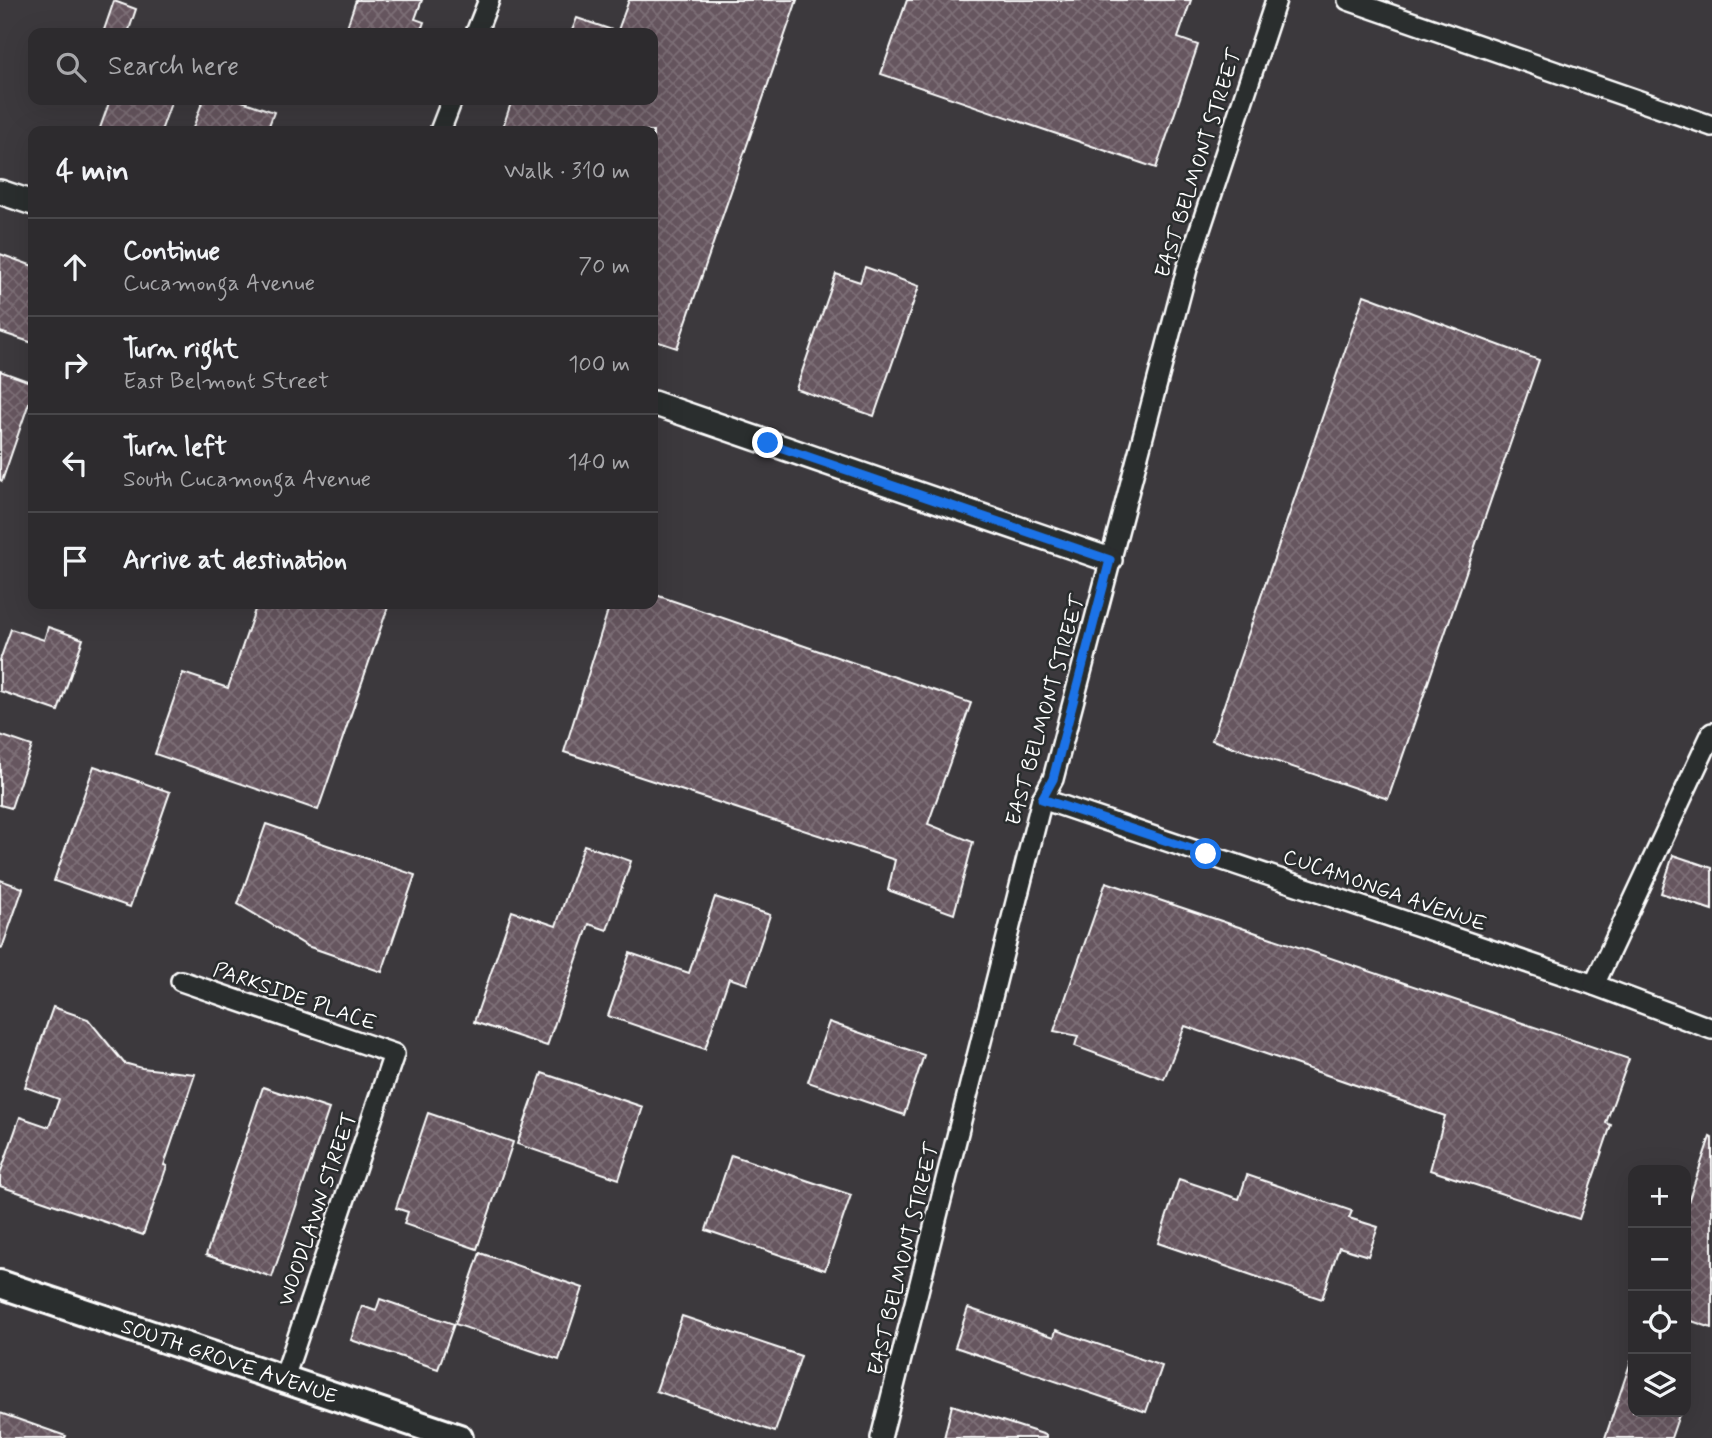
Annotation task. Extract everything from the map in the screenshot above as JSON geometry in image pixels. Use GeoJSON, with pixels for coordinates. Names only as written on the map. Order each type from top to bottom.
{"type":"FeatureCollection","features":[{"type":"Feature","properties":{"kind":"main road","name":"SOUTH GROVE AVENUE"},"geometry":{"type":"LineString","coordinates":[[0,1284],[459,1438]]}},
{"type":"Feature","properties":{"kind":"street"},"geometry":{"type":"LineString","coordinates":[[478,28],[488,0]]}},
{"type":"Feature","properties":{"kind":"street","name":"EAST BELMONT STREET"},"geometry":{"type":"LineString","coordinates":[[881,1438],[1042,799],[1053,779],[1186,268],[1276,0]]}},
{"type":"Feature","properties":{"kind":"street"},"geometry":{"type":"LineString","coordinates":[[1348,0],[1712,126]]}},
{"type":"Feature","properties":{"kind":"street"},"geometry":{"type":"LineString","coordinates":[[442,126],[450,105]]}},
{"type":"Feature","properties":{"kind":"street"},"geometry":{"type":"LineString","coordinates":[[0,192],[28,201]]}},
{"type":"Feature","properties":{"kind":"street"},"geometry":{"type":"LineString","coordinates":[[658,405],[1110,560]]}},
{"type":"Feature","properties":{"kind":"street"},"geometry":{"type":"LineString","coordinates":[[1594,985],[1712,733]]}},
{"type":"Feature","properties":{"kind":"street","name":"CUCAMONGA AVENUE"},"geometry":{"type":"LineString","coordinates":[[1042,799],[1594,985],[1712,1029]]}},
{"type":"Feature","properties":{"kind":"street","name":"PARKSIDE PLACE"},"geometry":{"type":"LineString","coordinates":[[181,981],[394,1054]]}},
{"type":"Feature","properties":{"kind":"street","name":"WOODLAWN STREET"},"geometry":{"type":"LineString","coordinates":[[284,1378],[394,1054]]}},
{"type":"Feature","properties":{"kind":"building"},"geometry":{"type":"Polygon","coordinates":[[[356,0],[422,0],[415,19],[424,22],[422,28],[347,28],[356,0]]]}},
{"type":"Feature","properties":{"kind":"building"},"geometry":{"type":"Polygon","coordinates":[[[629,0],[797,0],[677,348],[658,342],[658,126],[503,126],[510,105],[658,105],[658,28],[619,28],[629,0]]]}},
{"type":"Feature","properties":{"kind":"building"},"geometry":{"type":"Polygon","coordinates":[[[907,0],[1191,0],[1178,38],[1198,45],[1156,168],[881,74],[907,0]]]}},
{"type":"Feature","properties":{"kind":"building"},"geometry":{"type":"Polygon","coordinates":[[[114,1],[136,9],[130,28],[105,28],[114,1]]]}},
{"type":"Feature","properties":{"kind":"building"},"geometry":{"type":"Polygon","coordinates":[[[577,18],[606,28],[573,28],[577,18]]]}},
{"type":"Feature","properties":{"kind":"building"},"geometry":{"type":"Polygon","coordinates":[[[108,105],[170,105],[163,126],[101,126],[108,105]]]}},
{"type":"Feature","properties":{"kind":"building"},"geometry":{"type":"Polygon","coordinates":[[[201,105],[254,105],[274,112],[269,126],[194,126],[201,105]]]}},
{"type":"Feature","properties":{"kind":"building"},"geometry":{"type":"Polygon","coordinates":[[[0,254],[28,264],[28,341],[0,332],[0,254]]]}},
{"type":"Feature","properties":{"kind":"building"},"geometry":{"type":"Polygon","coordinates":[[[865,267],[919,286],[874,416],[796,389],[836,274],[860,282],[865,267]]]}},
{"type":"Feature","properties":{"kind":"building"},"geometry":{"type":"Polygon","coordinates":[[[1364,295],[1539,360],[1388,799],[1212,740],[1364,295]]]}},
{"type":"Feature","properties":{"kind":"building"},"geometry":{"type":"Polygon","coordinates":[[[0,371],[28,381],[28,406],[2,481],[0,371]]]}},
{"type":"Feature","properties":{"kind":"building"},"geometry":{"type":"Polygon","coordinates":[[[658,596],[971,703],[928,824],[973,842],[954,914],[888,890],[895,860],[564,752],[608,609],[658,609],[658,596]]]}},
{"type":"Feature","properties":{"kind":"building"},"geometry":{"type":"Polygon","coordinates":[[[255,609],[387,609],[318,810],[155,754],[183,673],[228,688],[255,609]]]}},
{"type":"Feature","properties":{"kind":"building"},"geometry":{"type":"Polygon","coordinates":[[[48,627],[83,639],[58,711],[0,691],[0,660],[11,629],[44,640],[48,627]]]}},
{"type":"Feature","properties":{"kind":"building"},"geometry":{"type":"Polygon","coordinates":[[[0,735],[32,746],[11,808],[0,805],[0,735]]]}},
{"type":"Feature","properties":{"kind":"building"},"geometry":{"type":"Polygon","coordinates":[[[94,766],[170,792],[130,907],[54,881],[94,766]]]}},
{"type":"Feature","properties":{"kind":"building"},"geometry":{"type":"Polygon","coordinates":[[[266,824],[415,875],[382,972],[307,946],[238,904],[266,824]]]}},
{"type":"Feature","properties":{"kind":"building"},"geometry":{"type":"Polygon","coordinates":[[[584,845],[631,861],[607,930],[589,924],[547,1046],[474,1022],[512,911],[556,926],[584,845]]]}},
{"type":"Feature","properties":{"kind":"building"},"geometry":{"type":"Polygon","coordinates":[[[1673,855],[1712,868],[1712,910],[1661,893],[1673,855]]]}},
{"type":"Feature","properties":{"kind":"building"},"geometry":{"type":"Polygon","coordinates":[[[0,880],[23,888],[2,948],[0,947],[0,880]]]}},
{"type":"Feature","properties":{"kind":"building"},"geometry":{"type":"Polygon","coordinates":[[[1106,882],[1629,1059],[1606,1123],[1611,1125],[1579,1219],[1430,1170],[1445,1116],[1185,1026],[1164,1079],[1075,1046],[1078,1036],[1054,1031],[1106,882]]]}},
{"type":"Feature","properties":{"kind":"building"},"geometry":{"type":"Polygon","coordinates":[[[715,897],[770,915],[747,984],[729,978],[705,1049],[608,1016],[630,953],[689,973],[715,897]]]}},
{"type":"Feature","properties":{"kind":"building"},"geometry":{"type":"Polygon","coordinates":[[[53,1007],[88,1019],[124,1063],[142,1068],[195,1074],[143,1235],[0,1186],[0,1174],[20,1117],[49,1127],[59,1099],[25,1087],[53,1007]]]}},
{"type":"Feature","properties":{"kind":"building"},"geometry":{"type":"Polygon","coordinates":[[[829,1022],[924,1055],[904,1115],[808,1082],[829,1022]]]}},
{"type":"Feature","properties":{"kind":"building"},"geometry":{"type":"Polygon","coordinates":[[[542,1073],[643,1107],[619,1179],[517,1144],[542,1073]]]}},
{"type":"Feature","properties":{"kind":"building"},"geometry":{"type":"Polygon","coordinates":[[[263,1087],[329,1109],[272,1277],[206,1255],[263,1087]]]}},
{"type":"Feature","properties":{"kind":"building"},"geometry":{"type":"Polygon","coordinates":[[[428,1113],[513,1142],[477,1249],[404,1224],[408,1212],[396,1208],[428,1113]]]}},
{"type":"Feature","properties":{"kind":"building"},"geometry":{"type":"Polygon","coordinates":[[[1710,1137],[1712,1328],[1691,1321],[1691,1193],[1710,1137]]]}},
{"type":"Feature","properties":{"kind":"building"},"geometry":{"type":"Polygon","coordinates":[[[731,1155],[851,1195],[825,1270],[706,1230],[731,1155]]]}},
{"type":"Feature","properties":{"kind":"building"},"geometry":{"type":"Polygon","coordinates":[[[1247,1175],[1352,1211],[1349,1218],[1378,1227],[1368,1256],[1339,1247],[1322,1299],[1158,1243],[1179,1179],[1239,1199],[1247,1175]]]}},
{"type":"Feature","properties":{"kind":"building"},"geometry":{"type":"Polygon","coordinates":[[[480,1253],[583,1288],[559,1360],[455,1324],[480,1253]]]}},
{"type":"Feature","properties":{"kind":"building"},"geometry":{"type":"Polygon","coordinates":[[[380,1299],[454,1324],[438,1369],[351,1340],[362,1306],[376,1311],[380,1299]]]}},
{"type":"Feature","properties":{"kind":"building"},"geometry":{"type":"Polygon","coordinates":[[[968,1308],[1054,1337],[1056,1330],[1162,1366],[1146,1412],[955,1347],[968,1308]]]}},
{"type":"Feature","properties":{"kind":"building"},"geometry":{"type":"Polygon","coordinates":[[[682,1316],[801,1356],[775,1432],[656,1391],[682,1316]]]}},
{"type":"Feature","properties":{"kind":"building"},"geometry":{"type":"Polygon","coordinates":[[[1628,1370],[1628,1417],[1678,1417],[1671,1438],[1605,1438],[1628,1370]]]}},
{"type":"Feature","properties":{"kind":"building"},"geometry":{"type":"Polygon","coordinates":[[[952,1405],[1046,1435],[1046,1438],[944,1438],[952,1405]]]}},
{"type":"Feature","properties":{"kind":"building"},"geometry":{"type":"Polygon","coordinates":[[[0,1413],[66,1436],[0,1438],[0,1413]]]}},
{"type":"Feature","properties":{"kind":"route"},"geometry":{"type":"LineString","coordinates":[[768,443],[1110,560],[1053,779],[1042,799],[1206,854]]}}]}
